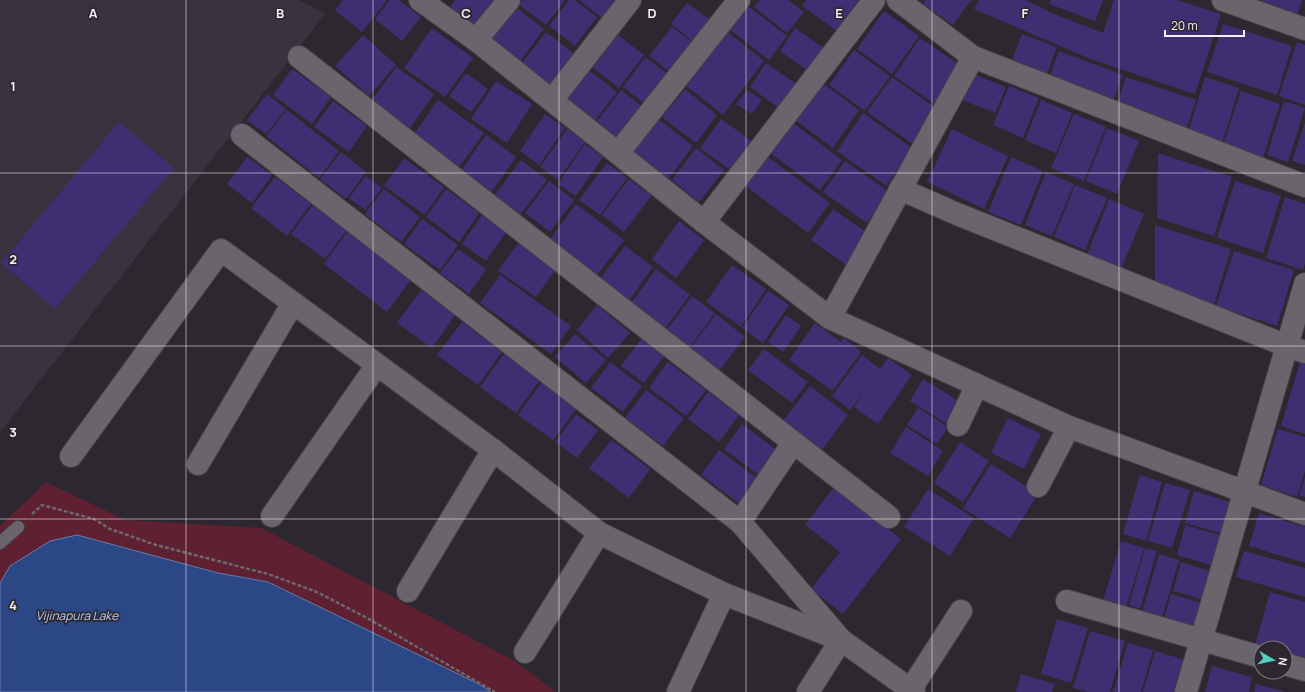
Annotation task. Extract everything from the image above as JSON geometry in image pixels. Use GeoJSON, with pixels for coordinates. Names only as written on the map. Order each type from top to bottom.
{"type":"FeatureCollection","features":[{"type":"Feature","properties":{"kind":"street"},"geometry":{"type":"LineString","coordinates":[[420,0],[476,40],[704,222],[830,318],[1069,427],[1305,514]]}},
{"type":"Feature","properties":{"kind":"street"},"geometry":{"type":"LineString","coordinates":[[476,40],[508,0]]}},
{"type":"Feature","properties":{"kind":"street"},"geometry":{"type":"LineString","coordinates":[[552,100],[630,0]]}},
{"type":"Feature","properties":{"kind":"street"},"geometry":{"type":"LineString","coordinates":[[618,153],[739,0]]}},
{"type":"Feature","properties":{"kind":"street"},"geometry":{"type":"LineString","coordinates":[[704,222],[874,0]]}},
{"type":"Feature","properties":{"kind":"street"},"geometry":{"type":"LineString","coordinates":[[898,0],[973,56],[1305,186]]}},
{"type":"Feature","properties":{"kind":"street"},"geometry":{"type":"LineString","coordinates":[[1223,0],[1305,29]]}},
{"type":"Feature","properties":{"kind":"street"},"geometry":{"type":"LineString","coordinates":[[830,318],[973,56]]}},
{"type":"Feature","properties":{"kind":"street"},"geometry":{"type":"LineString","coordinates":[[299,57],[889,517]]}},
{"type":"Feature","properties":{"kind":"street"},"geometry":{"type":"LineString","coordinates":[[242,135],[740,522],[841,640],[911,691],[961,611]]}},
{"type":"Feature","properties":{"kind":"street"},"geometry":{"type":"LineString","coordinates":[[900,189],[957,214],[1296,349]]}},
{"type":"Feature","properties":{"kind":"street"},"geometry":{"type":"LineString","coordinates":[[71,456],[221,250],[493,450],[599,533],[724,594],[841,640]]}},
{"type":"Feature","properties":{"kind":"street"},"geometry":{"type":"LineString","coordinates":[[1186,692],[1244,492],[1296,349],[1305,284]]}},
{"type":"Feature","properties":{"kind":"street"},"geometry":{"type":"LineString","coordinates":[[198,464],[293,302]]}},
{"type":"Feature","properties":{"kind":"street"},"geometry":{"type":"LineString","coordinates":[[272,516],[377,365]]}},
{"type":"Feature","properties":{"kind":"street"},"geometry":{"type":"LineString","coordinates":[[958,425],[977,385]]}},
{"type":"Feature","properties":{"kind":"street"},"geometry":{"type":"LineString","coordinates":[[1038,486],[1069,427]]}},
{"type":"Feature","properties":{"kind":"street"},"geometry":{"type":"LineString","coordinates":[[740,522],[794,443]]}},
{"type":"Feature","properties":{"kind":"street"},"geometry":{"type":"LineString","coordinates":[[408,591],[493,450]]}},
{"type":"Feature","properties":{"kind":"street"},"geometry":{"type":"LineString","coordinates":[[525,652],[599,533]]}},
{"type":"Feature","properties":{"kind":"street"},"geometry":{"type":"LineString","coordinates":[[678,692],[724,594]]}},
{"type":"Feature","properties":{"kind":"street"},"geometry":{"type":"LineString","coordinates":[[1067,600],[1253,655]]}},
{"type":"Feature","properties":{"kind":"street"},"geometry":{"type":"LineString","coordinates":[[808,692],[841,640]]}},
{"type":"Feature","properties":{"kind":"street"},"geometry":{"type":"LineString","coordinates":[[1293,666],[1305,670]]}},
{"type":"Feature","properties":{"kind":"lane"},"geometry":{"type":"LineString","coordinates":[[0,543],[18,527]]}},
{"type":"Feature","properties":{"kind":"path"},"geometry":{"type":"LineString","coordinates":[[18,527],[42,505],[94,519],[110,529],[156,545],[268,574],[317,592],[367,618],[496,692]]}},
{"type":"Feature","properties":{"kind":"shaded area"},"geometry":{"type":"Polygon","coordinates":[[[0,0],[299,0],[325,14],[0,432],[0,0]]]}},
{"type":"Feature","properties":{"kind":"shaded area"},"geometry":{"type":"Polygon","coordinates":[[[46,482],[125,520],[261,528],[513,660],[556,692],[491,692],[479,684],[268,582],[218,573],[0,583],[0,526],[46,482]]]}},
{"type":"Feature","properties":{"kind":"water","name":"Vijinapura Lake"},"geometry":{"type":"Polygon","coordinates":[[[77,535],[218,573],[268,582],[479,684],[491,692],[0,692],[0,583],[10,566],[50,541],[77,535]]]}},
{"type":"Feature","properties":{"kind":"building"},"geometry":{"type":"Polygon","coordinates":[[[343,0],[387,0],[362,32],[335,10],[343,0]]]}},
{"type":"Feature","properties":{"kind":"building"},"geometry":{"type":"Polygon","coordinates":[[[390,0],[399,0],[421,17],[402,41],[375,19],[390,0]]]}},
{"type":"Feature","properties":{"kind":"building"},"geometry":{"type":"Polygon","coordinates":[[[455,0],[495,0],[475,26],[450,7],[455,0]]]}},
{"type":"Feature","properties":{"kind":"building"},"geometry":{"type":"Polygon","coordinates":[[[523,0],[565,0],[546,25],[519,5],[523,0]]]}},
{"type":"Feature","properties":{"kind":"building"},"geometry":{"type":"Polygon","coordinates":[[[569,0],[575,0],[597,17],[575,46],[549,26],[569,0]]]}},
{"type":"Feature","properties":{"kind":"building"},"geometry":{"type":"Polygon","coordinates":[[[579,0],[615,0],[602,18],[579,0]]]}},
{"type":"Feature","properties":{"kind":"building"},"geometry":{"type":"Polygon","coordinates":[[[760,0],[788,0],[804,12],[787,33],[754,7],[760,0]]]}},
{"type":"Feature","properties":{"kind":"building"},"geometry":{"type":"Polygon","coordinates":[[[806,0],[858,0],[837,31],[802,6],[806,0]]]}},
{"type":"Feature","properties":{"kind":"building"},"geometry":{"type":"Polygon","coordinates":[[[926,0],[971,0],[953,25],[923,4],[926,0]]]}},
{"type":"Feature","properties":{"kind":"building"},"geometry":{"type":"Polygon","coordinates":[[[979,0],[1026,0],[1054,14],[1103,33],[1114,0],[1177,0],[1221,14],[1195,94],[1093,60],[974,9],[979,0]]]}},
{"type":"Feature","properties":{"kind":"building"},"geometry":{"type":"Polygon","coordinates":[[[1051,0],[1103,0],[1095,21],[1049,4],[1051,0]]]}},
{"type":"Feature","properties":{"kind":"building"},"geometry":{"type":"Polygon","coordinates":[[[1261,0],[1302,0],[1297,15],[1261,3],[1261,0]]]}},
{"type":"Feature","properties":{"kind":"building"},"geometry":{"type":"Polygon","coordinates":[[[687,3],[713,22],[696,44],[671,24],[687,3]]]}},
{"type":"Feature","properties":{"kind":"building"},"geometry":{"type":"Polygon","coordinates":[[[748,6],[787,36],[769,60],[730,30],[748,6]]]}},
{"type":"Feature","properties":{"kind":"building"},"geometry":{"type":"Polygon","coordinates":[[[516,7],[544,29],[518,64],[489,42],[516,7]]]}},
{"type":"Feature","properties":{"kind":"building"},"geometry":{"type":"Polygon","coordinates":[[[884,11],[919,36],[892,74],[857,49],[884,11]]]}},
{"type":"Feature","properties":{"kind":"building"},"geometry":{"type":"Polygon","coordinates":[[[1223,24],[1292,46],[1277,95],[1207,72],[1223,24]]]}},
{"type":"Feature","properties":{"kind":"building"},"geometry":{"type":"Polygon","coordinates":[[[672,27],[692,42],[669,71],[649,56],[672,27]]]}},
{"type":"Feature","properties":{"kind":"building"},"geometry":{"type":"Polygon","coordinates":[[[432,28],[473,58],[445,97],[404,68],[432,28]]]}},
{"type":"Feature","properties":{"kind":"building"},"geometry":{"type":"Polygon","coordinates":[[[795,28],[828,51],[812,74],[780,51],[795,28]]]}},
{"type":"Feature","properties":{"kind":"building"},"geometry":{"type":"Polygon","coordinates":[[[725,30],[764,61],[723,115],[684,84],[725,30]]]}},
{"type":"Feature","properties":{"kind":"building"},"geometry":{"type":"Polygon","coordinates":[[[613,31],[644,55],[619,88],[588,64],[613,31]]]}},
{"type":"Feature","properties":{"kind":"building"},"geometry":{"type":"Polygon","coordinates":[[[546,32],[577,56],[552,88],[521,64],[546,32]]]}},
{"type":"Feature","properties":{"kind":"building"},"geometry":{"type":"Polygon","coordinates":[[[1022,34],[1057,47],[1047,74],[1012,60],[1022,34]]]}},
{"type":"Feature","properties":{"kind":"building"},"geometry":{"type":"Polygon","coordinates":[[[363,35],[396,65],[369,96],[335,66],[363,35]]]}},
{"type":"Feature","properties":{"kind":"building"},"geometry":{"type":"Polygon","coordinates":[[[920,38],[961,66],[935,104],[894,76],[920,38]]]}},
{"type":"Feature","properties":{"kind":"building"},"geometry":{"type":"Polygon","coordinates":[[[1297,42],[1305,45],[1305,105],[1279,96],[1297,42]]]}},
{"type":"Feature","properties":{"kind":"building"},"geometry":{"type":"Polygon","coordinates":[[[854,50],[890,76],[865,111],[829,85],[854,50]]]}},
{"type":"Feature","properties":{"kind":"building"},"geometry":{"type":"Polygon","coordinates":[[[1059,51],[1123,75],[1113,101],[1050,76],[1059,51]]]}},
{"type":"Feature","properties":{"kind":"building"},"geometry":{"type":"Polygon","coordinates":[[[645,57],[666,73],[644,103],[623,87],[645,57]]]}},
{"type":"Feature","properties":{"kind":"building"},"geometry":{"type":"Polygon","coordinates":[[[766,63],[796,84],[780,109],[750,87],[766,63]]]}},
{"type":"Feature","properties":{"kind":"building"},"geometry":{"type":"Polygon","coordinates":[[[396,67],[434,94],[410,128],[372,100],[396,67]]]}},
{"type":"Feature","properties":{"kind":"building"},"geometry":{"type":"Polygon","coordinates":[[[585,67],[617,92],[593,123],[561,98],[585,67]]]}},
{"type":"Feature","properties":{"kind":"building"},"geometry":{"type":"Polygon","coordinates":[[[292,69],[331,97],[312,124],[273,95],[292,69]]]}},
{"type":"Feature","properties":{"kind":"building"},"geometry":{"type":"Polygon","coordinates":[[[466,73],[488,89],[471,112],[449,96],[466,73]]]}},
{"type":"Feature","properties":{"kind":"building"},"geometry":{"type":"Polygon","coordinates":[[[973,74],[1006,87],[995,113],[962,100],[973,74]]]}},
{"type":"Feature","properties":{"kind":"building"},"geometry":{"type":"Polygon","coordinates":[[[892,77],[937,109],[913,144],[867,112],[892,77]]]}},
{"type":"Feature","properties":{"kind":"building"},"geometry":{"type":"Polygon","coordinates":[[[1126,77],[1196,100],[1187,127],[1117,105],[1126,77]]]}},
{"type":"Feature","properties":{"kind":"building"},"geometry":{"type":"Polygon","coordinates":[[[1205,77],[1239,88],[1222,144],[1188,133],[1205,77]]]}},
{"type":"Feature","properties":{"kind":"building"},"geometry":{"type":"Polygon","coordinates":[[[496,81],[532,104],[507,143],[471,119],[496,81]]]}},
{"type":"Feature","properties":{"kind":"building"},"geometry":{"type":"Polygon","coordinates":[[[821,82],[859,110],[833,148],[795,120],[821,82]]]}},
{"type":"Feature","properties":{"kind":"building"},"geometry":{"type":"Polygon","coordinates":[[[1009,86],[1039,98],[1023,138],[993,125],[1009,86]]]}},
{"type":"Feature","properties":{"kind":"building"},"geometry":{"type":"Polygon","coordinates":[[[685,89],[717,115],[696,143],[662,117],[685,89]]]}},
{"type":"Feature","properties":{"kind":"building"},"geometry":{"type":"Polygon","coordinates":[[[621,90],[647,110],[623,143],[596,123],[621,90]]]}},
{"type":"Feature","properties":{"kind":"building"},"geometry":{"type":"Polygon","coordinates":[[[747,90],[762,100],[752,114],[736,104],[747,90]]]}},
{"type":"Feature","properties":{"kind":"building"},"geometry":{"type":"Polygon","coordinates":[[[1241,91],[1280,104],[1263,158],[1223,145],[1241,91]]]}},
{"type":"Feature","properties":{"kind":"building"},"geometry":{"type":"Polygon","coordinates":[[[267,94],[286,109],[266,134],[247,120],[267,94]]]}},
{"type":"Feature","properties":{"kind":"building"},"geometry":{"type":"Polygon","coordinates":[[[438,100],[484,133],[457,170],[412,137],[438,100]]]}},
{"type":"Feature","properties":{"kind":"building"},"geometry":{"type":"Polygon","coordinates":[[[1041,100],[1072,113],[1056,153],[1025,140],[1041,100]]]}},
{"type":"Feature","properties":{"kind":"building"},"geometry":{"type":"Polygon","coordinates":[[[333,101],[367,126],[349,152],[314,127],[333,101]]]}},
{"type":"Feature","properties":{"kind":"building"},"geometry":{"type":"Polygon","coordinates":[[[1284,101],[1305,108],[1288,162],[1267,155],[1284,101]]]}},
{"type":"Feature","properties":{"kind":"building"},"geometry":{"type":"Polygon","coordinates":[[[287,110],[339,151],[319,178],[266,136],[287,110]]]}},
{"type":"Feature","properties":{"kind":"building"},"geometry":{"type":"Polygon","coordinates":[[[863,113],[912,148],[886,186],[837,151],[863,113]]]}},
{"type":"Feature","properties":{"kind":"building"},"geometry":{"type":"Polygon","coordinates":[[[545,114],[565,128],[539,165],[520,151],[545,114]]]}},
{"type":"Feature","properties":{"kind":"building"},"geometry":{"type":"Polygon","coordinates":[[[1074,114],[1106,127],[1084,181],[1051,168],[1074,114]]]}},
{"type":"Feature","properties":{"kind":"building"},"geometry":{"type":"Polygon","coordinates":[[[658,119],[693,146],[668,179],[633,151],[658,119]]]}},
{"type":"Feature","properties":{"kind":"building"},"geometry":{"type":"Polygon","coordinates":[[[721,119],[756,144],[736,174],[700,148],[721,119]]]}},
{"type":"Feature","properties":{"kind":"building"},"geometry":{"type":"Polygon","coordinates":[[[119,122],[174,168],[55,309],[1,263],[119,122]]]}},
{"type":"Feature","properties":{"kind":"building"},"geometry":{"type":"Polygon","coordinates":[[[792,122],[842,160],[820,190],[769,152],[792,122]]]}},
{"type":"Feature","properties":{"kind":"building"},"geometry":{"type":"Polygon","coordinates":[[[1305,122],[1305,165],[1292,161],[1305,122]]]}},
{"type":"Feature","properties":{"kind":"building"},"geometry":{"type":"Polygon","coordinates":[[[1107,128],[1139,141],[1117,194],[1086,181],[1107,128]]]}},
{"type":"Feature","properties":{"kind":"building"},"geometry":{"type":"Polygon","coordinates":[[[567,129],[585,142],[558,180],[540,167],[567,129]]]}},
{"type":"Feature","properties":{"kind":"building"},"geometry":{"type":"Polygon","coordinates":[[[952,129],[1008,156],[984,209],[927,182],[952,129]]]}},
{"type":"Feature","properties":{"kind":"building"},"geometry":{"type":"Polygon","coordinates":[[[486,135],[516,157],[490,194],[460,172],[486,135]]]}},
{"type":"Feature","properties":{"kind":"building"},"geometry":{"type":"Polygon","coordinates":[[[585,144],[603,157],[576,196],[558,184],[585,144]]]}},
{"type":"Feature","properties":{"kind":"building"},"geometry":{"type":"Polygon","coordinates":[[[696,148],[724,170],[699,202],[672,180],[696,148]]]}},
{"type":"Feature","properties":{"kind":"building"},"geometry":{"type":"Polygon","coordinates":[[[341,152],[366,172],[346,199],[320,179],[341,152]]]}},
{"type":"Feature","properties":{"kind":"building"},"geometry":{"type":"Polygon","coordinates":[[[1158,153],[1232,177],[1214,236],[1157,218],[1158,153]]]}},
{"type":"Feature","properties":{"kind":"building"},"geometry":{"type":"Polygon","coordinates":[[[764,154],[830,203],[808,233],[742,183],[764,154]]]}},
{"type":"Feature","properties":{"kind":"building"},"geometry":{"type":"Polygon","coordinates":[[[247,157],[272,175],[252,203],[227,184],[247,157]]]}},
{"type":"Feature","properties":{"kind":"building"},"geometry":{"type":"Polygon","coordinates":[[[1011,157],[1043,171],[1021,225],[988,212],[1011,157]]]}},
{"type":"Feature","properties":{"kind":"building"},"geometry":{"type":"Polygon","coordinates":[[[404,158],[444,187],[425,215],[384,186],[404,158]]]}},
{"type":"Feature","properties":{"kind":"building"},"geometry":{"type":"Polygon","coordinates":[[[521,160],[547,180],[520,215],[495,195],[521,160]]]}},
{"type":"Feature","properties":{"kind":"building"},"geometry":{"type":"Polygon","coordinates":[[[845,161],[889,192],[867,223],[823,192],[845,161]]]}},
{"type":"Feature","properties":{"kind":"building"},"geometry":{"type":"Polygon","coordinates":[[[607,163],[627,178],[600,215],[579,200],[607,163]]]}},
{"type":"Feature","properties":{"kind":"building"},"geometry":{"type":"Polygon","coordinates":[[[1046,172],[1074,184],[1052,236],[1025,225],[1046,172]]]}},
{"type":"Feature","properties":{"kind":"building"},"geometry":{"type":"Polygon","coordinates":[[[366,176],[382,188],[365,210],[349,198],[366,176]]]}},
{"type":"Feature","properties":{"kind":"building"},"geometry":{"type":"Polygon","coordinates":[[[275,177],[311,204],[287,236],[251,208],[275,177]]]}},
{"type":"Feature","properties":{"kind":"building"},"geometry":{"type":"Polygon","coordinates":[[[629,179],[651,196],[624,232],[602,215],[629,179]]]}},
{"type":"Feature","properties":{"kind":"building"},"geometry":{"type":"Polygon","coordinates":[[[549,181],[574,200],[550,232],[525,213],[549,181]]]}},
{"type":"Feature","properties":{"kind":"building"},"geometry":{"type":"Polygon","coordinates":[[[1235,181],[1281,196],[1263,253],[1217,238],[1235,181]]]}},
{"type":"Feature","properties":{"kind":"building"},"geometry":{"type":"Polygon","coordinates":[[[1075,185],[1107,198],[1085,250],[1054,237],[1075,185]]]}},
{"type":"Feature","properties":{"kind":"building"},"geometry":{"type":"Polygon","coordinates":[[[384,189],[420,217],[401,242],[365,214],[384,189]]]}},
{"type":"Feature","properties":{"kind":"building"},"geometry":{"type":"Polygon","coordinates":[[[446,189],[479,213],[459,242],[426,217],[446,189]]]}},
{"type":"Feature","properties":{"kind":"building"},"geometry":{"type":"Polygon","coordinates":[[[1285,197],[1305,204],[1305,263],[1303,270],[1266,258],[1285,197]]]}},
{"type":"Feature","properties":{"kind":"building"},"geometry":{"type":"Polygon","coordinates":[[[1109,199],[1144,214],[1121,269],[1087,255],[1109,199]]]}},
{"type":"Feature","properties":{"kind":"building"},"geometry":{"type":"Polygon","coordinates":[[[576,204],[624,240],[595,278],[548,242],[576,204]]]}},
{"type":"Feature","properties":{"kind":"building"},"geometry":{"type":"Polygon","coordinates":[[[313,205],[347,230],[325,259],[291,234],[313,205]]]}},
{"type":"Feature","properties":{"kind":"building"},"geometry":{"type":"Polygon","coordinates":[[[833,209],[869,234],[848,266],[811,240],[833,209]]]}},
{"type":"Feature","properties":{"kind":"building"},"geometry":{"type":"Polygon","coordinates":[[[482,215],[506,232],[486,261],[462,244],[482,215]]]}},
{"type":"Feature","properties":{"kind":"building"},"geometry":{"type":"Polygon","coordinates":[[[422,219],[458,245],[440,270],[404,244],[422,219]]]}},
{"type":"Feature","properties":{"kind":"building"},"geometry":{"type":"Polygon","coordinates":[[[679,221],[704,240],[676,278],[652,259],[679,221]]]}},
{"type":"Feature","properties":{"kind":"building"},"geometry":{"type":"Polygon","coordinates":[[[1155,225],[1231,249],[1214,305],[1155,287],[1155,225]]]}},
{"type":"Feature","properties":{"kind":"building"},"geometry":{"type":"Polygon","coordinates":[[[348,231],[411,279],[387,312],[324,264],[348,231]]]}},
{"type":"Feature","properties":{"kind":"building"},"geometry":{"type":"Polygon","coordinates":[[[518,243],[556,269],[536,297],[498,271],[518,243]]]}},
{"type":"Feature","properties":{"kind":"building"},"geometry":{"type":"Polygon","coordinates":[[[625,246],[653,267],[628,302],[599,280],[625,246]]]}},
{"type":"Feature","properties":{"kind":"building"},"geometry":{"type":"Polygon","coordinates":[[[458,249],[486,269],[469,294],[440,273],[458,249]]]}},
{"type":"Feature","properties":{"kind":"building"},"geometry":{"type":"Polygon","coordinates":[[[1234,251],[1294,270],[1277,326],[1216,306],[1234,251]]]}},
{"type":"Feature","properties":{"kind":"building"},"geometry":{"type":"Polygon","coordinates":[[[732,265],[766,289],[741,327],[706,302],[732,265]]]}},
{"type":"Feature","properties":{"kind":"building"},"geometry":{"type":"Polygon","coordinates":[[[656,269],[690,295],[663,331],[629,306],[656,269]]]}},
{"type":"Feature","properties":{"kind":"building"},"geometry":{"type":"Polygon","coordinates":[[[500,275],[571,326],[551,354],[480,303],[500,275]]]}},
{"type":"Feature","properties":{"kind":"building"},"geometry":{"type":"Polygon","coordinates":[[[421,290],[455,315],[432,348],[397,323],[421,290]]]}},
{"type":"Feature","properties":{"kind":"building"},"geometry":{"type":"Polygon","coordinates":[[[768,291],[789,305],[763,343],[742,328],[768,291]]]}},
{"type":"Feature","properties":{"kind":"building"},"geometry":{"type":"Polygon","coordinates":[[[692,296],[715,313],[689,348],[666,331],[692,296]]]}},
{"type":"Feature","properties":{"kind":"building"},"geometry":{"type":"Polygon","coordinates":[[[597,305],[630,333],[608,358],[577,330],[597,305]]]}},
{"type":"Feature","properties":{"kind":"building"},"geometry":{"type":"Polygon","coordinates":[[[716,314],[745,337],[719,371],[690,349],[716,314]]]}},
{"type":"Feature","properties":{"kind":"building"},"geometry":{"type":"Polygon","coordinates":[[[786,315],[801,326],[783,352],[768,342],[786,315]]]}},
{"type":"Feature","properties":{"kind":"building"},"geometry":{"type":"Polygon","coordinates":[[[462,322],[502,352],[478,385],[437,355],[462,322]]]}},
{"type":"Feature","properties":{"kind":"building"},"geometry":{"type":"Polygon","coordinates":[[[815,323],[841,342],[844,338],[861,352],[833,391],[789,360],[815,323]]]}},
{"type":"Feature","properties":{"kind":"building"},"geometry":{"type":"Polygon","coordinates":[[[575,334],[606,360],[586,383],[555,357],[575,334]]]}},
{"type":"Feature","properties":{"kind":"building"},"geometry":{"type":"Polygon","coordinates":[[[642,338],[665,355],[644,383],[621,366],[642,338]]]}},
{"type":"Feature","properties":{"kind":"building"},"geometry":{"type":"Polygon","coordinates":[[[764,349],[808,382],[792,403],[748,370],[764,349]]]}},
{"type":"Feature","properties":{"kind":"building"},"geometry":{"type":"Polygon","coordinates":[[[504,354],[540,380],[516,413],[480,387],[504,354]]]}},
{"type":"Feature","properties":{"kind":"building"},"geometry":{"type":"Polygon","coordinates":[[[862,355],[880,369],[888,358],[912,375],[878,424],[854,407],[863,393],[850,410],[832,396],[862,355]]]}},
{"type":"Feature","properties":{"kind":"building"},"geometry":{"type":"Polygon","coordinates":[[[610,362],[642,386],[623,412],[591,388],[610,362]]]}},
{"type":"Feature","properties":{"kind":"building"},"geometry":{"type":"Polygon","coordinates":[[[668,362],[706,390],[686,416],[649,388],[668,362]]]}},
{"type":"Feature","properties":{"kind":"building"},"geometry":{"type":"Polygon","coordinates":[[[1300,362],[1305,363],[1305,434],[1281,426],[1300,362]]]}},
{"type":"Feature","properties":{"kind":"building"},"geometry":{"type":"Polygon","coordinates":[[[923,379],[962,403],[949,425],[910,401],[923,379]]]}},
{"type":"Feature","properties":{"kind":"building"},"geometry":{"type":"Polygon","coordinates":[[[542,382],[577,408],[553,440],[518,415],[542,382]]]}},
{"type":"Feature","properties":{"kind":"building"},"geometry":{"type":"Polygon","coordinates":[[[810,386],[848,415],[822,450],[783,421],[810,386]]]}},
{"type":"Feature","properties":{"kind":"building"},"geometry":{"type":"Polygon","coordinates":[[[646,390],[684,418],[663,446],[625,418],[646,390]]]}},
{"type":"Feature","properties":{"kind":"building"},"geometry":{"type":"Polygon","coordinates":[[[708,392],[739,415],[719,442],[688,419],[708,392]]]}},
{"type":"Feature","properties":{"kind":"building"},"geometry":{"type":"Polygon","coordinates":[[[918,408],[948,427],[937,444],[907,425],[918,408]]]}},
{"type":"Feature","properties":{"kind":"building"},"geometry":{"type":"Polygon","coordinates":[[[576,414],[598,430],[577,458],[555,442],[576,414]]]}},
{"type":"Feature","properties":{"kind":"building"},"geometry":{"type":"Polygon","coordinates":[[[1008,418],[1041,434],[1024,469],[991,453],[1008,418]]]}},
{"type":"Feature","properties":{"kind":"building"},"geometry":{"type":"Polygon","coordinates":[[[742,424],[782,454],[764,479],[724,449],[742,424]]]}},
{"type":"Feature","properties":{"kind":"building"},"geometry":{"type":"Polygon","coordinates":[[[906,427],[943,451],[928,476],[890,453],[906,427]]]}},
{"type":"Feature","properties":{"kind":"building"},"geometry":{"type":"Polygon","coordinates":[[[1278,429],[1305,437],[1305,471],[1297,497],[1261,485],[1278,429]]]}},
{"type":"Feature","properties":{"kind":"building"},"geometry":{"type":"Polygon","coordinates":[[[611,440],[650,469],[629,498],[589,468],[611,440]]]}},
{"type":"Feature","properties":{"kind":"building"},"geometry":{"type":"Polygon","coordinates":[[[960,442],[989,461],[963,502],[934,483],[960,442]]]}},
{"type":"Feature","properties":{"kind":"building"},"geometry":{"type":"Polygon","coordinates":[[[719,450],[758,479],[740,504],[701,475],[719,450]]]}},
{"type":"Feature","properties":{"kind":"building"},"geometry":{"type":"Polygon","coordinates":[[[991,464],[1038,494],[1010,538],[963,508],[991,464]]]}},
{"type":"Feature","properties":{"kind":"building"},"geometry":{"type":"Polygon","coordinates":[[[1140,475],[1162,482],[1146,541],[1123,534],[1140,475]]]}},
{"type":"Feature","properties":{"kind":"building"},"geometry":{"type":"Polygon","coordinates":[[[1305,477],[1305,497],[1299,495],[1305,477]]]}},
{"type":"Feature","properties":{"kind":"building"},"geometry":{"type":"Polygon","coordinates":[[[1165,483],[1190,490],[1172,548],[1148,541],[1165,483]]]}},
{"type":"Feature","properties":{"kind":"building"},"geometry":{"type":"Polygon","coordinates":[[[834,487],[901,539],[843,614],[811,589],[840,552],[805,525],[834,487]]]}},
{"type":"Feature","properties":{"kind":"building"},"geometry":{"type":"Polygon","coordinates":[[[928,489],[974,518],[950,556],[904,527],[928,489]]]}},
{"type":"Feature","properties":{"kind":"building"},"geometry":{"type":"Polygon","coordinates":[[[1194,491],[1237,504],[1228,535],[1185,523],[1194,491]]]}},
{"type":"Feature","properties":{"kind":"building"},"geometry":{"type":"Polygon","coordinates":[[[1259,513],[1305,527],[1305,563],[1249,546],[1259,513]]]}},
{"type":"Feature","properties":{"kind":"building"},"geometry":{"type":"Polygon","coordinates":[[[1185,525],[1226,537],[1218,567],[1177,555],[1185,525]]]}},
{"type":"Feature","properties":{"kind":"building"},"geometry":{"type":"Polygon","coordinates":[[[1121,541],[1144,548],[1125,611],[1102,604],[1121,541]]]}},
{"type":"Feature","properties":{"kind":"building"},"geometry":{"type":"Polygon","coordinates":[[[1145,548],[1157,551],[1140,609],[1129,605],[1145,548]]]}},
{"type":"Feature","properties":{"kind":"building"},"geometry":{"type":"Polygon","coordinates":[[[1244,551],[1305,568],[1305,597],[1236,577],[1244,551]]]}},
{"type":"Feature","properties":{"kind":"building"},"geometry":{"type":"Polygon","coordinates":[[[1159,554],[1179,560],[1162,618],[1142,612],[1159,554]]]}},
{"type":"Feature","properties":{"kind":"building"},"geometry":{"type":"Polygon","coordinates":[[[1181,562],[1216,573],[1208,601],[1173,591],[1181,562]]]}},
{"type":"Feature","properties":{"kind":"building"},"geometry":{"type":"Polygon","coordinates":[[[1270,592],[1305,602],[1305,663],[1293,659],[1293,640],[1256,640],[1270,592]]]}},
{"type":"Feature","properties":{"kind":"building"},"geometry":{"type":"Polygon","coordinates":[[[1171,594],[1205,604],[1197,632],[1163,622],[1171,594]]]}},
{"type":"Feature","properties":{"kind":"building"},"geometry":{"type":"Polygon","coordinates":[[[1057,619],[1088,628],[1071,683],[1041,674],[1057,619]]]}},
{"type":"Feature","properties":{"kind":"building"},"geometry":{"type":"Polygon","coordinates":[[[1090,631],[1125,641],[1110,692],[1089,692],[1073,688],[1090,631]]]}},
{"type":"Feature","properties":{"kind":"building"},"geometry":{"type":"Polygon","coordinates":[[[1128,643],[1153,650],[1141,692],[1113,692],[1128,643]]]}},
{"type":"Feature","properties":{"kind":"building"},"geometry":{"type":"Polygon","coordinates":[[[1155,651],[1189,661],[1180,692],[1143,692],[1155,651]]]}},
{"type":"Feature","properties":{"kind":"building"},"geometry":{"type":"Polygon","coordinates":[[[1212,666],[1252,677],[1249,692],[1205,692],[1212,666]]]}},
{"type":"Feature","properties":{"kind":"building"},"geometry":{"type":"Polygon","coordinates":[[[1021,674],[1055,684],[1052,692],[1016,692],[1021,674]]]}},
{"type":"Feature","properties":{"kind":"building"},"geometry":{"type":"Polygon","coordinates":[[[1256,684],[1285,692],[1254,692],[1256,684]]]}}]}
